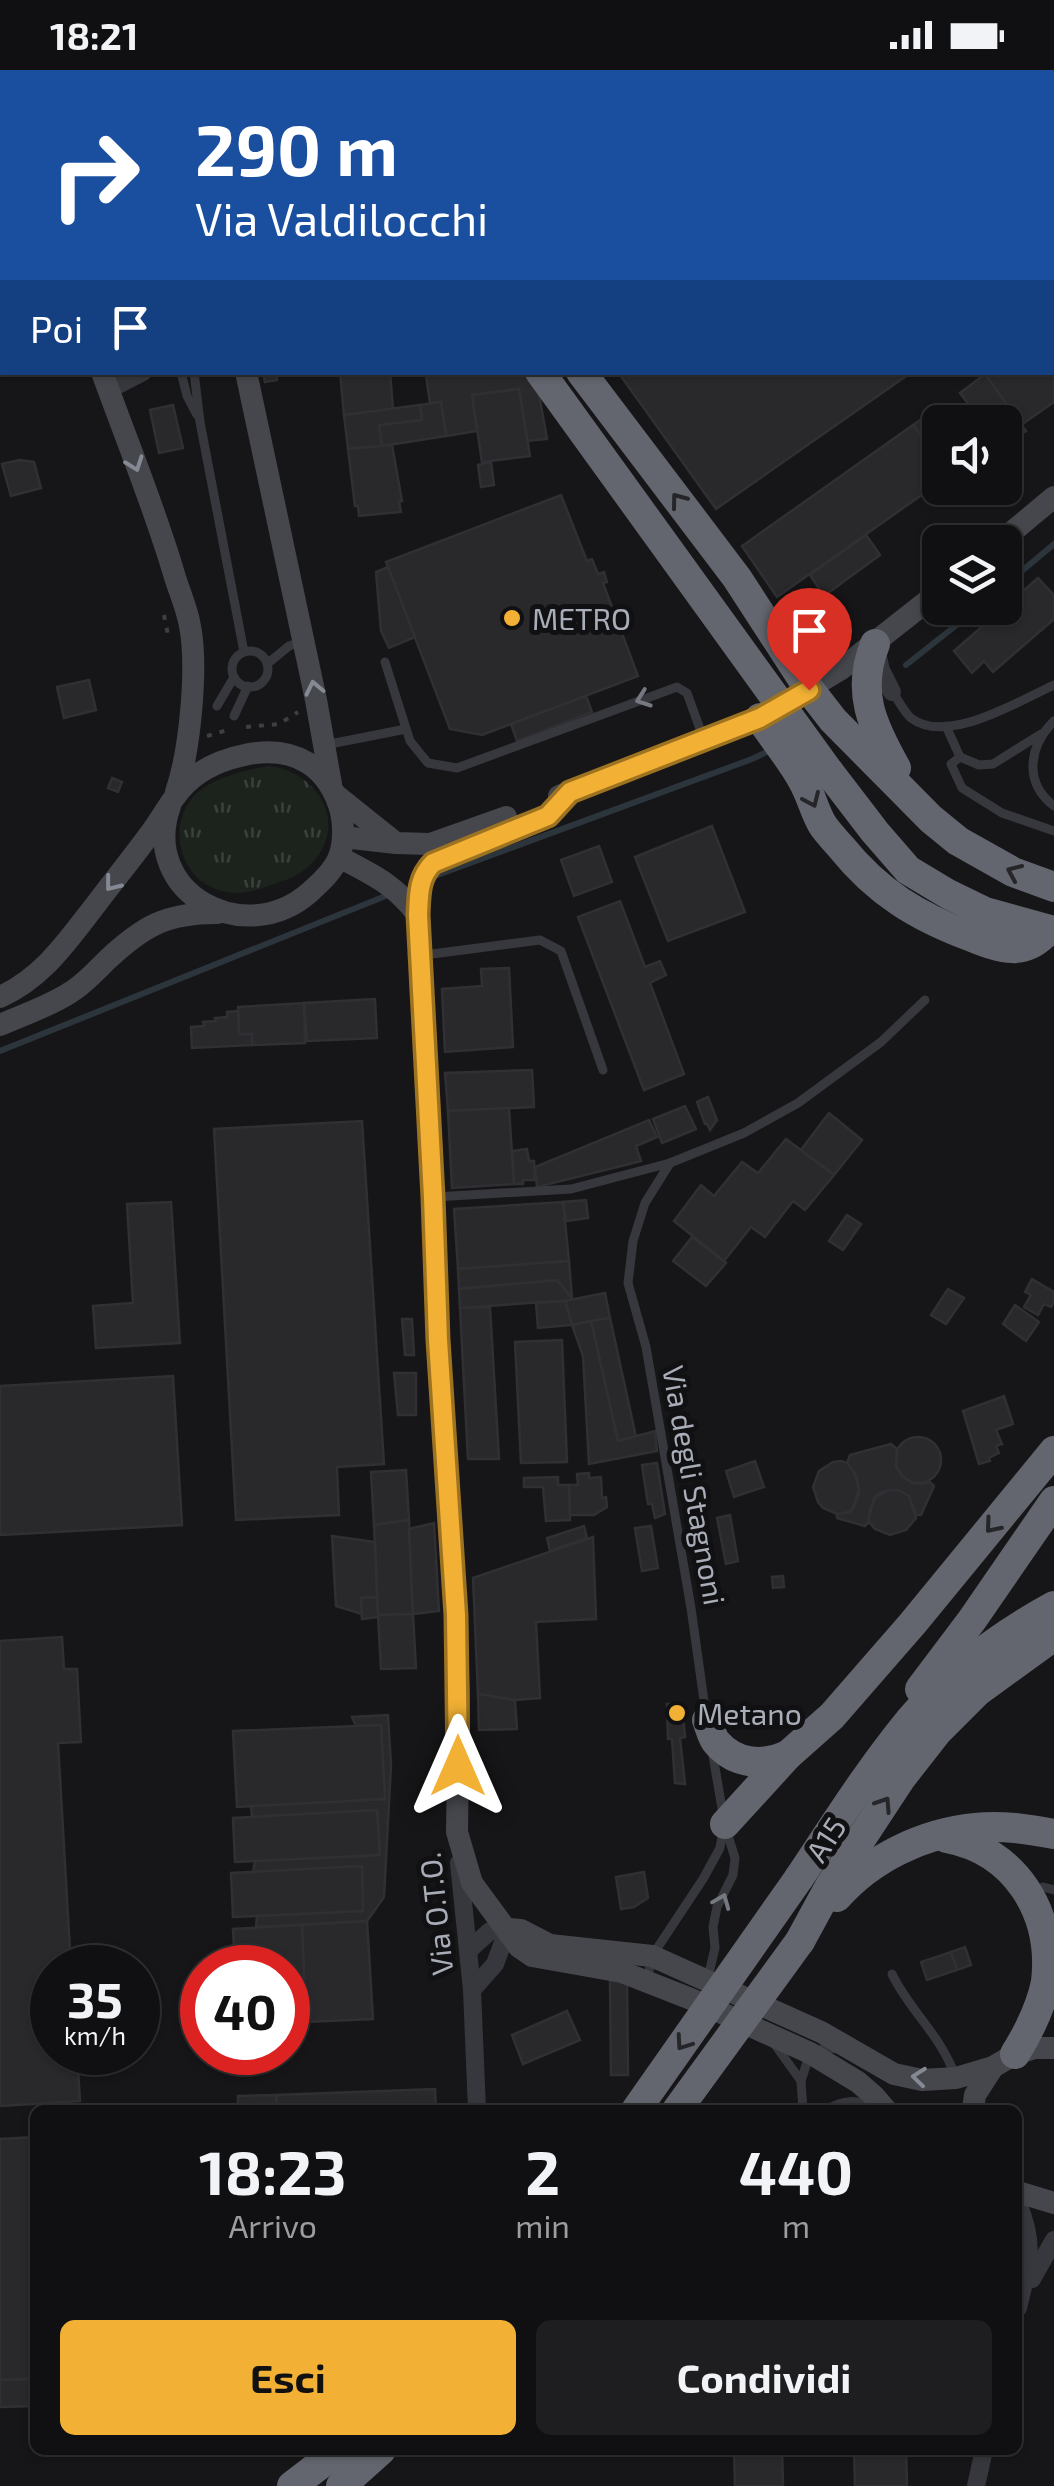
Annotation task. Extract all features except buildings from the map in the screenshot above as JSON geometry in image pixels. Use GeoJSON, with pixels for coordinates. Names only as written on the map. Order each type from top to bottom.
{"type":"FeatureCollection","features":[{"type":"Feature","properties":{"kind":"highway"},"geometry":{"type":"LineString","coordinates":[[542,375],[828,772],[908,870],[985,912],[1051,931]]}},
{"type":"Feature","properties":{"kind":"highway"},"geometry":{"type":"LineString","coordinates":[[584,375],[736,578],[833,720],[942,828],[1013,872],[1054,887]]}},
{"type":"Feature","properties":{"kind":"highway"},"geometry":{"type":"LineString","coordinates":[[878,657],[868,662],[865,678],[872,717],[914,801]]}},
{"type":"Feature","properties":{"kind":"highway"},"geometry":{"type":"LineString","coordinates":[[760,718],[803,782],[822,824],[882,890],[935,923],[994,946],[1021,949],[1051,931]]}},
{"type":"Feature","properties":{"kind":"highway"},"geometry":{"type":"LineString","coordinates":[[724,1824],[788,1755],[832,1716],[1054,1451]]}},
{"type":"Feature","properties":{"kind":"highway"},"geometry":{"type":"LineString","coordinates":[[858,1788],[872,1754],[1054,1501]]}},
{"type":"Feature","properties":{"kind":"highway"},"geometry":{"type":"LineString","coordinates":[[972,1620],[1054,1534]]}},
{"type":"Feature","properties":{"kind":"highway","name":"A15"},"geometry":{"type":"LineString","coordinates":[[640,2105],[800,1878],[858,1788],[912,1718],[993,1644],[1054,1606]]}},
{"type":"Feature","properties":{"kind":"highway","name":"A15"},"geometry":{"type":"LineString","coordinates":[[837,1888],[901,1778],[937,1732],[978,1691],[1054,1636]]}},
{"type":"Feature","properties":{"kind":"highway"},"geometry":{"type":"LineString","coordinates":[[707,1720],[716,1742],[736,1757],[755,1763],[788,1755]]}},
{"type":"Feature","properties":{"kind":"highway"},"geometry":{"type":"LineString","coordinates":[[681,2105],[837,1888],[890,1853],[939,1836],[974,1828],[1015,1828],[1054,1834]]}},
{"type":"Feature","properties":{"kind":"highway"},"geometry":{"type":"LineString","coordinates":[[939,1836],[990,1852],[1037,1888],[1049,1953],[1046,1983],[1024,2040],[1004,2061]]}},
{"type":"Feature","properties":{"kind":"highway"},"geometry":{"type":"LineString","coordinates":[[292,2486],[332,2455]]}},
{"type":"Feature","properties":{"kind":"highway"},"geometry":{"type":"LineString","coordinates":[[341,2486],[375,2455]]}},
{"type":"Feature","properties":{"kind":"street"},"geometry":{"type":"LineString","coordinates":[[132,375],[105,382],[190,626],[192,682],[187,736],[181,778],[165,822],[164,838],[170,866],[179,882],[200,902],[223,914]]}},
{"type":"Feature","properties":{"kind":"street"},"geometry":{"type":"LineString","coordinates":[[0,1025],[67,995],[155,922],[191,914],[280,910],[304,897],[324,879],[341,847],[343,818],[247,375]]}},
{"type":"Feature","properties":{"kind":"street"},"geometry":{"type":"LineString","coordinates":[[1020,525],[1054,497]]}},
{"type":"Feature","properties":{"kind":"street"},"geometry":{"type":"LineString","coordinates":[[341,847],[430,844],[760,718],[878,657],[922,610]]}},
{"type":"Feature","properties":{"kind":"street"},"geometry":{"type":"LineString","coordinates":[[878,657],[892,692]]}},
{"type":"Feature","properties":{"kind":"street"},"geometry":{"type":"LineString","coordinates":[[0,997],[22,986],[52,960],[188,781],[231,758],[264,752],[296,758],[321,773],[334,790],[396,843]]}},
{"type":"Feature","properties":{"kind":"street","name":"Via O.T.O."},"geometry":{"type":"LineString","coordinates":[[477,2105],[472,1990],[457,1832],[456,1615],[438,1340],[418,915],[421,879],[433,863],[548,816],[570,792]]}},
{"type":"Feature","properties":{"kind":"street"},"geometry":{"type":"LineString","coordinates":[[341,847],[404,896],[418,915]]}},
{"type":"Feature","properties":{"kind":"street","name":"Via O.T.O."},"geometry":{"type":"LineString","coordinates":[[457,1832],[472,1883],[519,1947],[532,1956]]}},
{"type":"Feature","properties":{"kind":"street"},"geometry":{"type":"LineString","coordinates":[[472,1990],[496,1964],[508,1929]]}},
{"type":"Feature","properties":{"kind":"street"},"geometry":{"type":"LineString","coordinates":[[469,1950],[490,1931],[508,1929],[520,1930],[550,1945],[652,1956],[821,2032],[894,2074],[922,2080],[956,2078],[1034,2048],[1054,2048]]}},
{"type":"Feature","properties":{"kind":"street"},"geometry":{"type":"LineString","coordinates":[[496,1964],[532,1956],[622,1972],[810,2053],[858,2082],[882,2105]]}},
{"type":"Feature","properties":{"kind":"street"},"geometry":{"type":"LineString","coordinates":[[974,2105],[975,2095],[1004,2061]]}},
{"type":"Feature","properties":{"kind":"street"},"geometry":{"type":"LineString","coordinates":[[1022,2193],[1054,2203]]}},
{"type":"Feature","properties":{"kind":"street"},"geometry":{"type":"LineString","coordinates":[[1022,2215],[1030,2248],[1022,2287]]}},
{"type":"Feature","properties":{"kind":"street"},"geometry":{"type":"LineString","coordinates":[[1022,2299],[1054,2240]]}},
{"type":"Feature","properties":{"kind":"street"},"geometry":{"type":"LineString","coordinates":[[1022,2302],[1054,2259]]}},
{"type":"Feature","properties":{"kind":"street"},"geometry":{"type":"LineString","coordinates":[[976,2486],[983,2455]]}},
{"type":"Feature","properties":{"kind":"lane"},"geometry":{"type":"LineString","coordinates":[[181,375],[200,422]]}},
{"type":"Feature","properties":{"kind":"lane"},"geometry":{"type":"LineString","coordinates":[[194,375],[244,652]]}},
{"type":"Feature","properties":{"kind":"lane"},"geometry":{"type":"LineString","coordinates":[[267,664],[289,646],[303,642]]}},
{"type":"Feature","properties":{"kind":"lane"},"geometry":{"type":"LineString","coordinates":[[217,706],[234,676],[233,665],[239,655],[256,652],[267,664],[264,680],[254,686],[242,685],[234,676]]}},
{"type":"Feature","properties":{"kind":"lane"},"geometry":{"type":"LineString","coordinates":[[384,662],[410,742],[428,764],[457,768],[677,687],[686,693],[704,740]]}},
{"type":"Feature","properties":{"kind":"lane"},"geometry":{"type":"LineString","coordinates":[[892,692],[910,717],[929,726],[946,726],[998,713],[1054,685]]}},
{"type":"Feature","properties":{"kind":"lane"},"geometry":{"type":"LineString","coordinates":[[234,716],[248,686]]}},
{"type":"Feature","properties":{"kind":"lane"},"geometry":{"type":"LineString","coordinates":[[1054,720],[1034,750],[1032,766],[1036,785],[1054,806]]}},
{"type":"Feature","properties":{"kind":"lane"},"geometry":{"type":"LineString","coordinates":[[946,726],[960,757],[979,765],[993,764],[1042,734]]}},
{"type":"Feature","properties":{"kind":"lane"},"geometry":{"type":"LineString","coordinates":[[325,745],[406,729]]}},
{"type":"Feature","properties":{"kind":"lane"},"geometry":{"type":"LineString","coordinates":[[960,757],[951,764],[962,788],[1002,812],[1054,831]]}},
{"type":"Feature","properties":{"kind":"lane"},"geometry":{"type":"LineString","coordinates":[[421,955],[540,940],[561,950],[603,1070]]}},
{"type":"Feature","properties":{"kind":"lane"},"geometry":{"type":"LineString","coordinates":[[433,1197],[571,1190],[670,1163],[744,1134],[798,1103],[881,1042],[925,1000]]}},
{"type":"Feature","properties":{"kind":"lane","name":"Via degli Stagnoni"},"geometry":{"type":"LineString","coordinates":[[670,1163],[645,1203],[633,1240],[628,1283],[646,1347],[724,1824],[735,1858],[733,1875],[717,1907],[713,1927],[715,1948],[708,1980]]}},
{"type":"Feature","properties":{"kind":"lane"},"geometry":{"type":"LineString","coordinates":[[647,1982],[652,1956],[720,1848],[724,1824]]}},
{"type":"Feature","properties":{"kind":"lane"},"geometry":{"type":"LineString","coordinates":[[892,1974],[950,2059],[956,2078]]}},
{"type":"Feature","properties":{"kind":"lane"},"geometry":{"type":"LineString","coordinates":[[765,2032],[801,2082]]}},
{"type":"Feature","properties":{"kind":"lane"},"geometry":{"type":"LineString","coordinates":[[803,2105],[801,2082],[810,2053],[826,2048],[849,2050]]}},
{"type":"Feature","properties":{"kind":"lane"},"geometry":{"type":"LineString","coordinates":[[836,2105],[854,2101],[869,2105]]}},
{"type":"Feature","properties":{"kind":"path"},"geometry":{"type":"LineString","coordinates":[[162,605],[170,642]]}},
{"type":"Feature","properties":{"kind":"path"},"geometry":{"type":"LineString","coordinates":[[187,736],[279,724],[316,700]]}},
{"type":"Feature","properties":{"kind":"green space"},"geometry":{"type":"Polygon","coordinates":[[[269,766],[303,779],[324,804],[327,835],[321,851],[300,873],[257,890],[228,892],[207,885],[195,875],[181,849],[181,819],[187,805],[213,783],[269,766]]]}},
{"type":"Feature","properties":{"kind":"waterway"},"geometry":{"type":"LineString","coordinates":[[1022,571],[1054,544]]}},
{"type":"Feature","properties":{"kind":"waterway"},"geometry":{"type":"LineString","coordinates":[[906,665],[957,625]]}},
{"type":"Feature","properties":{"kind":"waterway"},"geometry":{"type":"LineString","coordinates":[[432,877],[769,751]]}},
{"type":"Feature","properties":{"kind":"waterway"},"geometry":{"type":"LineString","coordinates":[[0,1051],[388,895]]}},
{"type":"Feature","properties":{"kind":"place","name":"METRO"},"geometry":{"type":"Point","coordinates":[512,618]}},
{"type":"Feature","properties":{"kind":"place","name":"Metano"},"geometry":{"type":"Point","coordinates":[677,1713]}},
{"type":"Feature","properties":{"kind":"route"},"geometry":{"type":"LineString","coordinates":[[458,1766],[456,1615],[438,1340],[418,915],[421,879],[433,863],[548,816],[570,792],[760,718],[809,690]]}}]}
